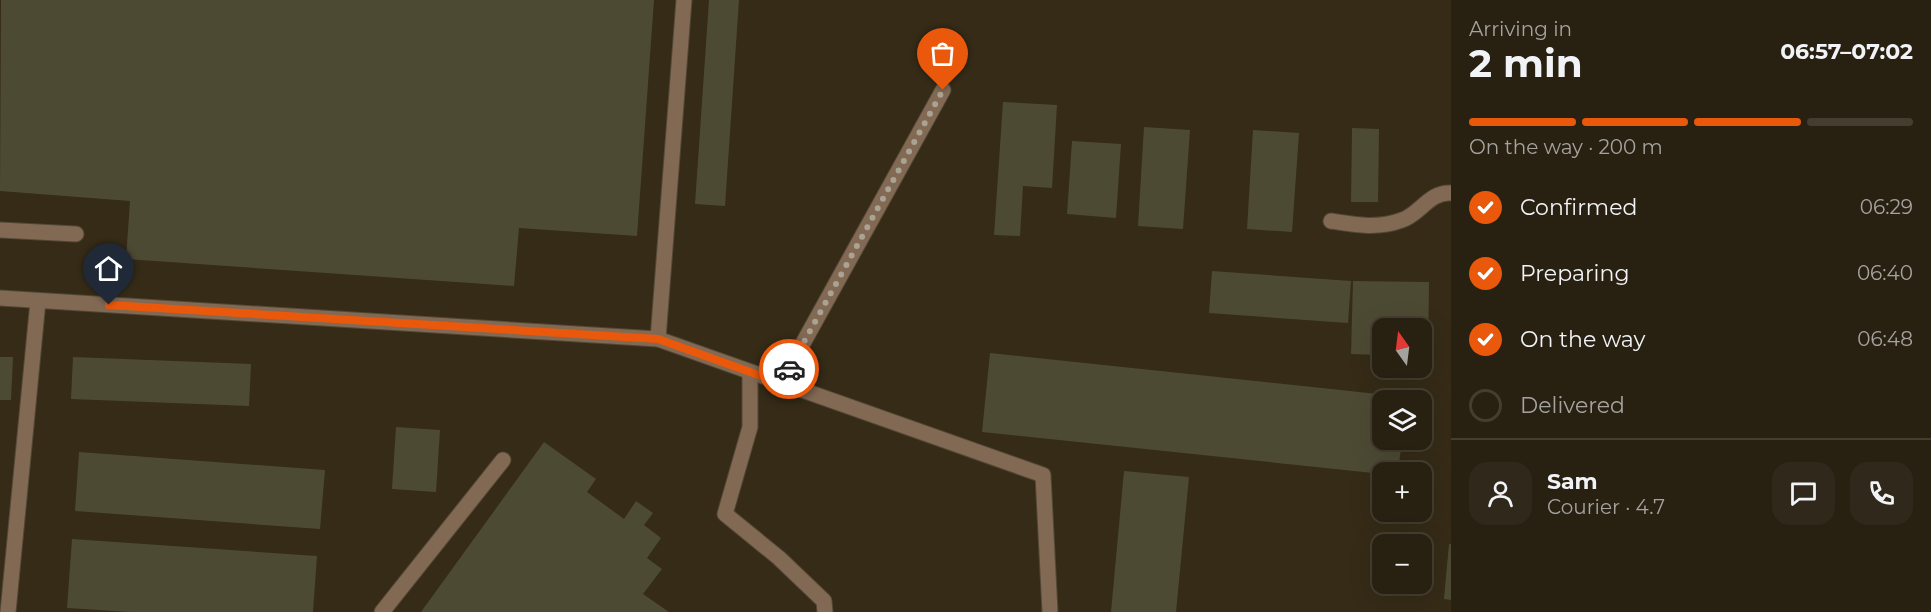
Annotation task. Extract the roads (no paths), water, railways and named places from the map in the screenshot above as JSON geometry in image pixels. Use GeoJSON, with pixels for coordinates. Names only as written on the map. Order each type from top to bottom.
{"type":"FeatureCollection","features":[{"type":"Feature","properties":{"kind":"lane"},"geometry":{"type":"LineString","coordinates":[[658,339],[684,0]]}},
{"type":"Feature","properties":{"kind":"lane"},"geometry":{"type":"LineString","coordinates":[[781,383],[943,90]]}},
{"type":"Feature","properties":{"kind":"lane"},"geometry":{"type":"LineString","coordinates":[[1331,221],[1371,227],[1405,220],[1424,203],[1445,192],[1451,193]]}},
{"type":"Feature","properties":{"kind":"lane"},"geometry":{"type":"LineString","coordinates":[[0,231],[76,234]]}},
{"type":"Feature","properties":{"kind":"lane"},"geometry":{"type":"LineString","coordinates":[[0,298],[658,339],[1043,475],[1050,612]]}},
{"type":"Feature","properties":{"kind":"lane"},"geometry":{"type":"LineString","coordinates":[[8,612],[38,301]]}},
{"type":"Feature","properties":{"kind":"lane"},"geometry":{"type":"LineString","coordinates":[[750,372],[750,427],[725,514],[779,558],[824,601],[825,612]]}},
{"type":"Feature","properties":{"kind":"lane"},"geometry":{"type":"LineString","coordinates":[[382,612],[503,460]]}}]}
